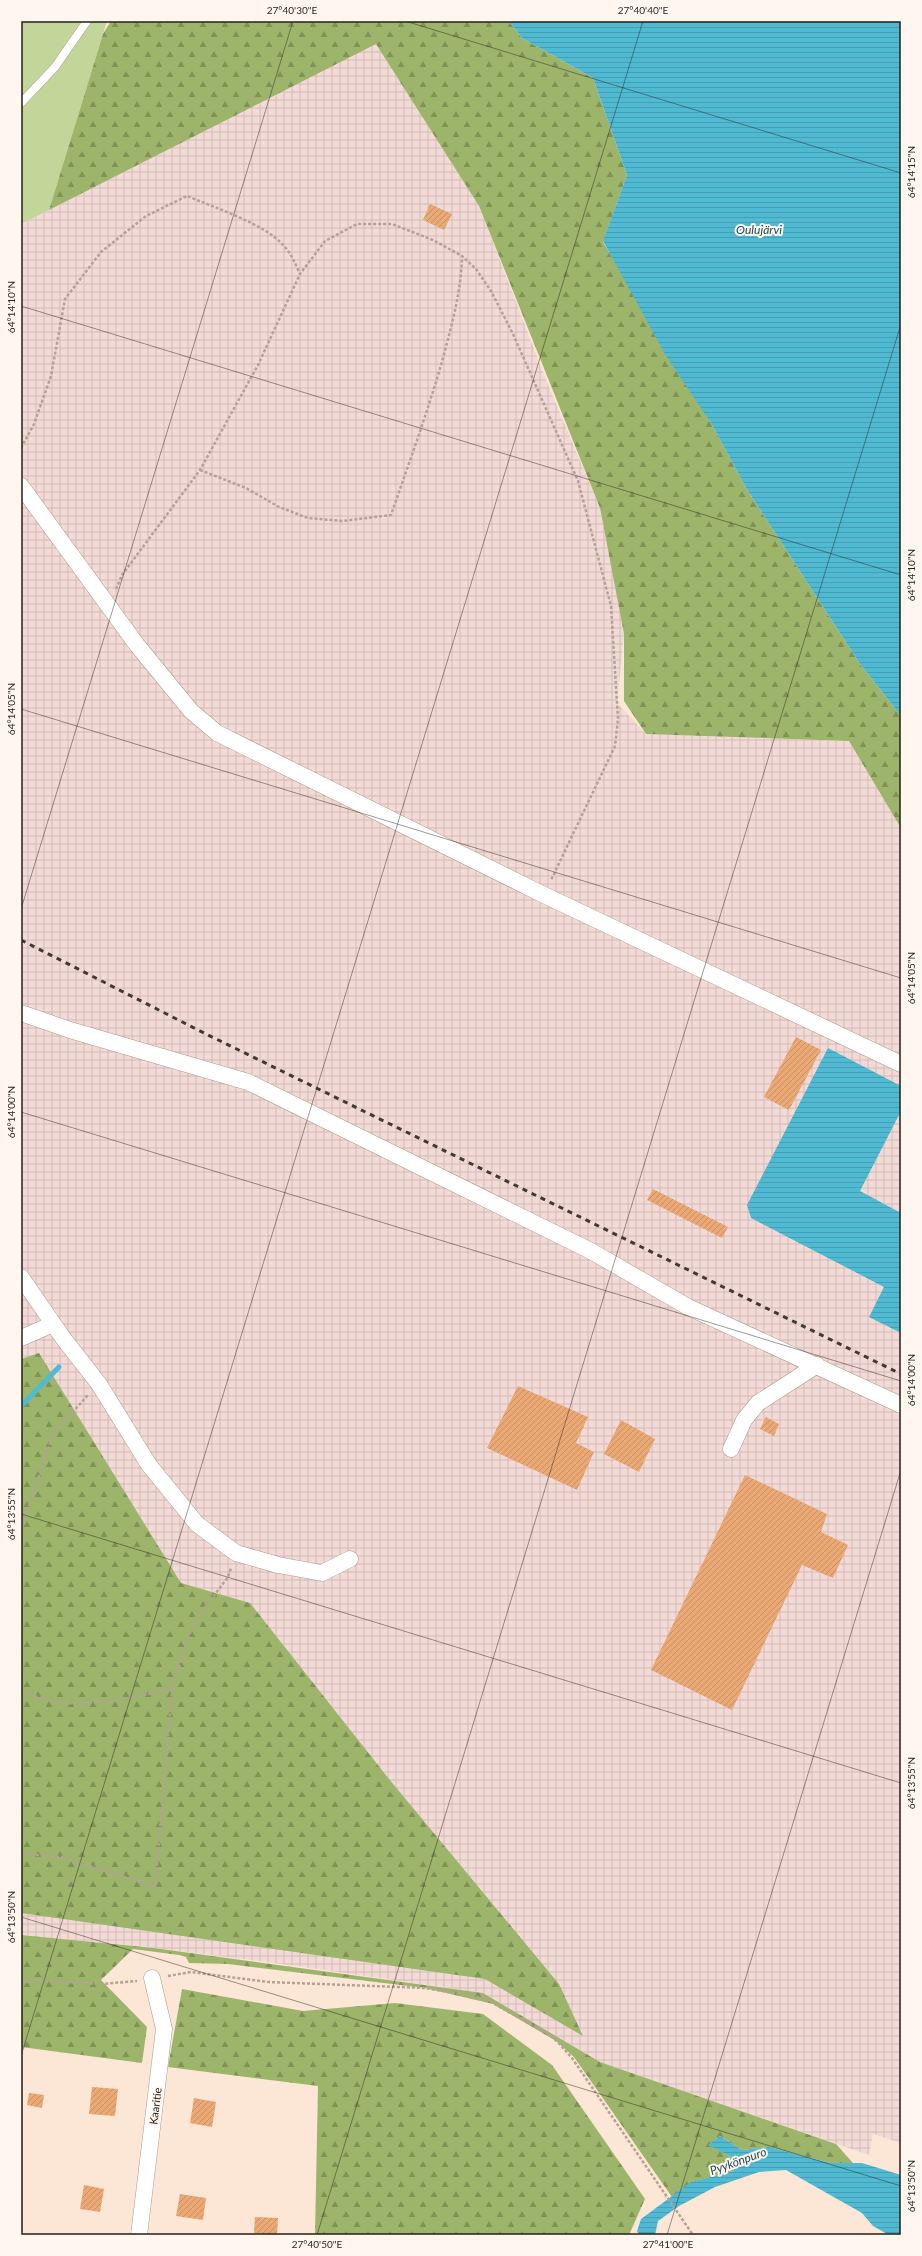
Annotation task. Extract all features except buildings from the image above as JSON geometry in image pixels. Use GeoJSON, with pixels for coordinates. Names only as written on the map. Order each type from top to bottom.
{"type":"FeatureCollection","features":[{"type":"Feature","properties":{"kind":"street"},"geometry":{"type":"LineString","coordinates":[[21,486],[137,645],[191,711],[217,733],[544,895],[901,1064]]}},
{"type":"Feature","properties":{"kind":"street"},"geometry":{"type":"LineString","coordinates":[[21,1013],[70,1030],[248,1082],[591,1251],[688,1307],[817,1365],[901,1406]]}},
{"type":"Feature","properties":{"kind":"street"},"geometry":{"type":"LineString","coordinates":[[21,1277],[53,1324],[98,1384],[149,1465],[197,1524],[236,1553],[278,1565],[322,1573],[350,1559]]}},
{"type":"Feature","properties":{"kind":"street"},"geometry":{"type":"LineString","coordinates":[[21,1338],[53,1324]]}},
{"type":"Feature","properties":{"kind":"street"},"geometry":{"type":"LineString","coordinates":[[731,1449],[744,1420],[758,1403],[817,1365]]}},
{"type":"Feature","properties":{"kind":"street","name":"Kaaritie"},"geometry":{"type":"LineString","coordinates":[[140,2235],[164,2029],[152,1978]]}},
{"type":"Feature","properties":{"kind":"lane"},"geometry":{"type":"LineString","coordinates":[[21,103],[55,67],[87,21]]}},
{"type":"Feature","properties":{"kind":"path"},"geometry":{"type":"LineString","coordinates":[[21,448],[34,424],[51,376],[65,299],[101,252],[146,216],[187,196],[259,228],[282,243],[292,256],[300,274]]}},
{"type":"Feature","properties":{"kind":"path"},"geometry":{"type":"LineString","coordinates":[[108,606],[122,575],[200,470],[258,365],[300,274],[325,241],[357,224],[392,224],[433,240],[462,256],[476,269],[491,291],[513,334],[578,481],[611,606],[617,714],[615,746],[544,895]]}},
{"type":"Feature","properties":{"kind":"path"},"geometry":{"type":"LineString","coordinates":[[200,470],[246,488],[279,507],[308,518],[343,521],[391,515],[434,390],[454,319],[461,283],[462,256]]}},
{"type":"Feature","properties":{"kind":"path"},"geometry":{"type":"LineString","coordinates":[[21,1530],[53,1434],[69,1414],[98,1384]]}},
{"type":"Feature","properties":{"kind":"path"},"geometry":{"type":"LineString","coordinates":[[21,1854],[62,1857],[155,1887],[172,1688],[189,1635],[200,1614],[228,1577],[236,1553]]}},
{"type":"Feature","properties":{"kind":"path"},"geometry":{"type":"LineString","coordinates":[[21,1690],[68,1704],[109,1702],[172,1688]]}},
{"type":"Feature","properties":{"kind":"path"},"geometry":{"type":"LineString","coordinates":[[21,1984],[32,1980],[101,1984],[191,1972],[268,1982],[425,1988],[484,1998],[553,2037],[572,2058],[693,2235]]}},
{"type":"Feature","properties":{"kind":"shaded area"},"geometry":{"type":"Polygon","coordinates":[[[376,43],[479,206],[546,380],[600,508],[624,634],[617,703],[646,734],[849,741],[901,827],[901,2143],[873,2134],[869,2155],[600,2062],[483,1993],[289,1965],[154,1948],[21,1935],[21,224],[376,43]]]}},
{"type":"Feature","properties":{"kind":"green space"},"geometry":{"type":"Polygon","coordinates":[[[21,21],[107,21],[49,210],[21,224],[21,21]]]}},
{"type":"Feature","properties":{"kind":"green space"},"geometry":{"type":"Polygon","coordinates":[[[111,21],[509,21],[522,38],[593,78],[627,175],[603,242],[711,423],[746,488],[860,664],[901,716],[901,828],[849,741],[646,734],[624,701],[624,634],[600,508],[479,206],[376,44],[49,210],[103,34],[111,21]]]}},
{"type":"Feature","properties":{"kind":"green space"},"geometry":{"type":"Polygon","coordinates":[[[39,1353],[181,1583],[250,1603],[389,1779],[559,1984],[583,2036],[485,1979],[21,1913],[21,1359],[39,1353]]]}},
{"type":"Feature","properties":{"kind":"green space"},"geometry":{"type":"Polygon","coordinates":[[[21,1935],[154,1948],[483,1993],[600,2062],[836,2144],[853,2163],[830,2163],[769,2147],[742,2150],[720,2136],[709,2145],[731,2157],[734,2171],[692,2182],[672,2197],[574,2057],[556,2041],[493,2004],[425,1988],[228,1964],[189,1963],[186,1957],[179,1955],[133,1949],[101,1980],[147,2027],[142,2063],[21,2047],[21,1935]]]}},
{"type":"Feature","properties":{"kind":"green space"},"geometry":{"type":"Polygon","coordinates":[[[182,1989],[303,2011],[395,2003],[483,2014],[552,2065],[645,2199],[629,2235],[315,2235],[318,2086],[168,2067],[182,1989]]]}},
{"type":"Feature","properties":{"kind":"water","name":"Oulujärvi"},"geometry":{"type":"Polygon","coordinates":[[[509,21],[901,21],[901,716],[860,664],[746,488],[711,423],[666,356],[603,241],[627,175],[593,78],[522,38],[509,21]]]}},
{"type":"Feature","properties":{"kind":"water"},"geometry":{"type":"Polygon","coordinates":[[[828,1048],[901,1086],[901,1111],[860,1191],[901,1213],[901,1333],[869,1317],[884,1287],[751,1218],[747,1205],[828,1048]]]}},
{"type":"Feature","properties":{"kind":"water","name":"Pyykönpuro"},"geometry":{"type":"Polygon","coordinates":[[[720,2136],[742,2150],[769,2147],[830,2163],[862,2163],[901,2175],[901,2235],[889,2235],[873,2226],[862,2213],[786,2170],[759,2172],[715,2187],[679,2206],[658,2221],[655,2235],[639,2235],[637,2231],[641,2219],[691,2182],[734,2171],[731,2157],[708,2145],[720,2136]]]}},
{"type":"Feature","properties":{"kind":"waterway"},"geometry":{"type":"LineString","coordinates":[[21,1406],[59,1367]]}},
{"type":"Feature","properties":{"kind":"railway"},"geometry":{"type":"LineString","coordinates":[[21,940],[206,1034],[901,1374]]}}]}
